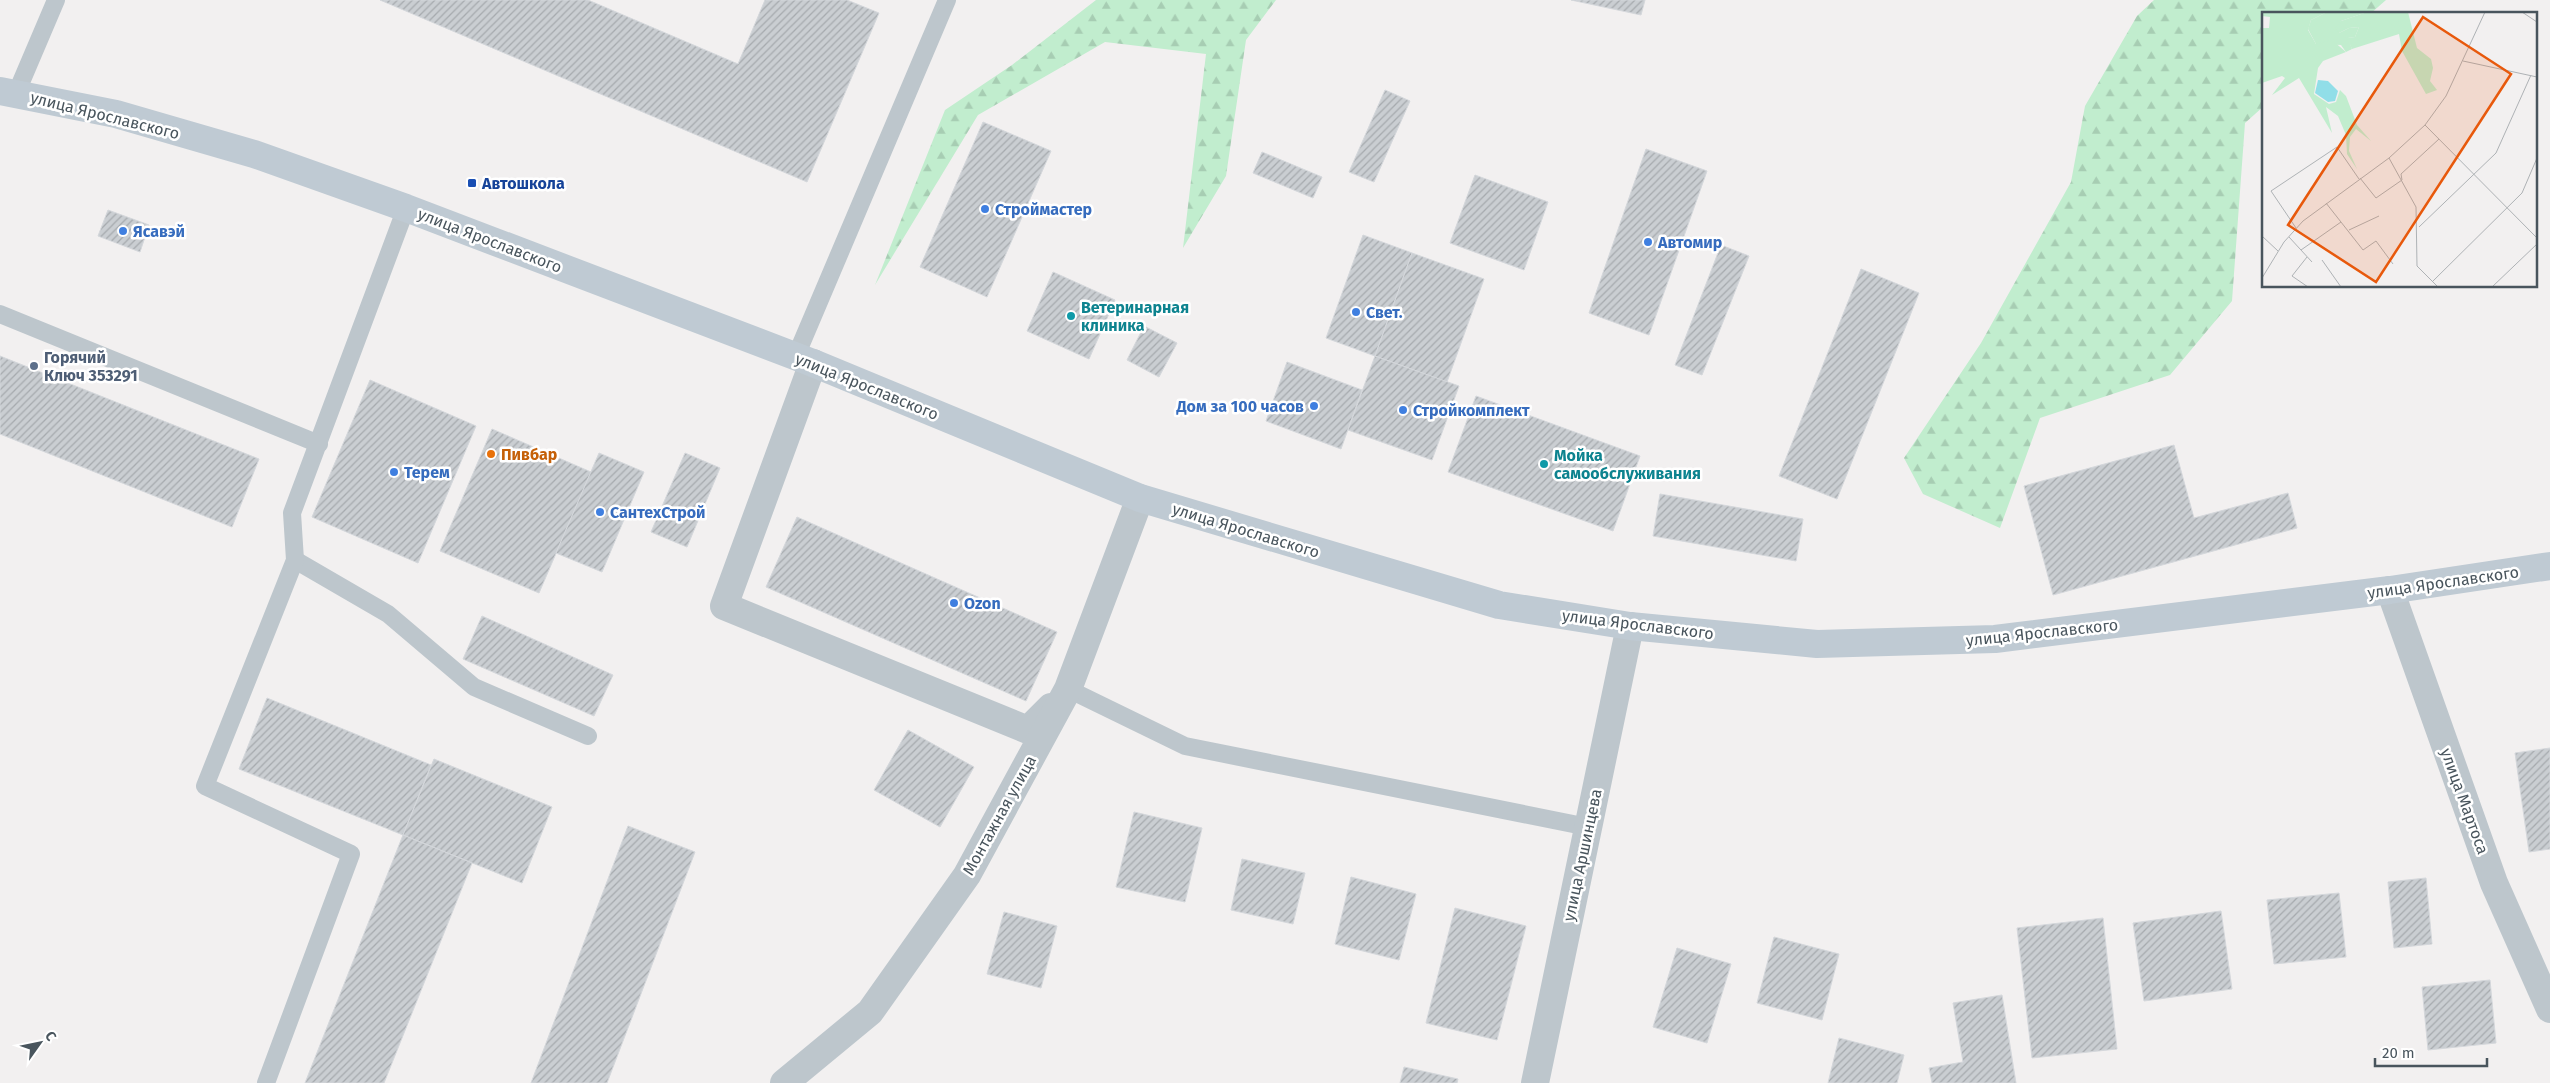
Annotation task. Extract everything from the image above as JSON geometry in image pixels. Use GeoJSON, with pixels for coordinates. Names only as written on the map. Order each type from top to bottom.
{"type":"FeatureCollection","features":[{"type":"Feature","properties":{"kind":"street","name":"улица Ярославского"},"geometry":{"type":"LineString","coordinates":[[8,92],[116,114],[236,149],[406,208],[805,359],[1140,498],[1499,605],[1630,626],[1817,644],[1995,639],[2390,590],[2550,566]]}},
{"type":"Feature","properties":{"kind":"street"},"geometry":{"type":"LineString","coordinates":[[805,359],[724,606],[1028,730],[1068,690]]}},
{"type":"Feature","properties":{"kind":"street","name":"Монтажная улица"},"geometry":{"type":"LineString","coordinates":[[784,1083],[870,1012],[967,875],[1068,690],[1140,498]]}},
{"type":"Feature","properties":{"kind":"street","name":"улица Мартоса"},"geometry":{"type":"LineString","coordinates":[[2390,590],[2494,883],[2550,1009]]}},
{"type":"Feature","properties":{"kind":"street","name":"улица Аршинцева"},"geometry":{"type":"LineString","coordinates":[[1535,1083],[1630,626]]}},
{"type":"Feature","properties":{"kind":"lane"},"geometry":{"type":"LineString","coordinates":[[8,92],[56,0]]}},
{"type":"Feature","properties":{"kind":"lane"},"geometry":{"type":"LineString","coordinates":[[805,359],[947,0]]}},
{"type":"Feature","properties":{"kind":"lane"},"geometry":{"type":"LineString","coordinates":[[266,1083],[351,854],[205,786],[295,560],[292,513],[320,444],[406,208]]}},
{"type":"Feature","properties":{"kind":"lane"},"geometry":{"type":"LineString","coordinates":[[0,314],[320,444]]}},
{"type":"Feature","properties":{"kind":"lane"},"geometry":{"type":"LineString","coordinates":[[295,560],[388,614],[474,687],[588,736]]}},
{"type":"Feature","properties":{"kind":"lane"},"geometry":{"type":"LineString","coordinates":[[1068,690],[1185,746],[1588,827]]}},
{"type":"Feature","properties":{"kind":"green space"},"geometry":{"type":"Polygon","coordinates":[[[1096,0],[1276,0],[1246,40],[1226,176],[1183,248],[1206,54],[1105,42],[978,115],[875,285],[945,110],[1012,65],[1096,0]]]}},
{"type":"Feature","properties":{"kind":"green space"},"geometry":{"type":"Polygon","coordinates":[[[2154,0],[2386,0],[2372,12],[2262,12],[2262,108],[2245,123],[2232,301],[2170,375],[2040,418],[2000,528],[1923,494],[1904,458],[1981,343],[2071,182],[2085,106],[2137,16],[2154,0]]]}},
{"type":"Feature","properties":{"kind":"building"},"geometry":{"type":"Polygon","coordinates":[[[380,0],[588,0],[738,64],[765,0],[847,0],[879,13],[807,182],[380,0]]]}},
{"type":"Feature","properties":{"kind":"building"},"geometry":{"type":"Polygon","coordinates":[[[1571,0],[1645,0],[1641,15],[1571,0]]]}},
{"type":"Feature","properties":{"kind":"building"},"geometry":{"type":"Polygon","coordinates":[[[1385,90],[1410,101],[1374,182],[1349,172],[1385,90]]]}},
{"type":"Feature","properties":{"kind":"building","name":"Строймастер"},"geometry":{"type":"Polygon","coordinates":[[[983,122],[1051,151],[987,297],[920,267],[983,122]]]}},
{"type":"Feature","properties":{"kind":"building","name":"Автомир"},"geometry":{"type":"Polygon","coordinates":[[[1646,149],[1707,171],[1649,335],[1589,313],[1646,149]]]}},
{"type":"Feature","properties":{"kind":"building"},"geometry":{"type":"Polygon","coordinates":[[[1262,152],[1322,177],[1313,198],[1253,173],[1262,152]]]}},
{"type":"Feature","properties":{"kind":"building"},"geometry":{"type":"Polygon","coordinates":[[[1475,175],[1548,202],[1524,270],[1450,243],[1475,175]]]}},
{"type":"Feature","properties":{"kind":"building","name":"Ясавэй"},"geometry":{"type":"Polygon","coordinates":[[[108,210],[149,225],[140,252],[98,236],[108,210]]]}},
{"type":"Feature","properties":{"kind":"building"},"geometry":{"type":"Polygon","coordinates":[[[1363,235],[1412,253],[1375,356],[1326,338],[1363,235]]]}},
{"type":"Feature","properties":{"kind":"building"},"geometry":{"type":"Polygon","coordinates":[[[1721,245],[1749,256],[1702,375],[1675,365],[1721,245]]]}},
{"type":"Feature","properties":{"kind":"building"},"geometry":{"type":"Polygon","coordinates":[[[1412,253],[1484,279],[1447,382],[1375,356],[1412,253]]]}},
{"type":"Feature","properties":{"kind":"building"},"geometry":{"type":"Polygon","coordinates":[[[1861,269],[1919,293],[1837,499],[1779,476],[1861,269]]]}},
{"type":"Feature","properties":{"kind":"building","name":"Ветеринарная клиника"},"geometry":{"type":"Polygon","coordinates":[[[1053,272],[1115,300],[1089,359],[1027,331],[1053,272]]]}},
{"type":"Feature","properties":{"kind":"building"},"geometry":{"type":"Polygon","coordinates":[[[1144,326],[1177,343],[1159,377],[1127,360],[1144,326]]]}},
{"type":"Feature","properties":{"kind":"building"},"geometry":{"type":"Polygon","coordinates":[[[0,356],[259,459],[232,527],[0,434],[0,356]]]}},
{"type":"Feature","properties":{"kind":"building","name":"Стройкомплект"},"geometry":{"type":"Polygon","coordinates":[[[1375,356],[1459,386],[1432,460],[1348,430],[1375,356]]]}},
{"type":"Feature","properties":{"kind":"building","name":"Дом за 100 часов"},"geometry":{"type":"Polygon","coordinates":[[[1287,362],[1362,390],[1341,449],[1266,421],[1287,362]]]}},
{"type":"Feature","properties":{"kind":"building","name":"Терем"},"geometry":{"type":"Polygon","coordinates":[[[370,380],[476,426],[418,563],[312,517],[370,380]]]}},
{"type":"Feature","properties":{"kind":"building","name":"Мойка самообслуживания"},"geometry":{"type":"Polygon","coordinates":[[[1476,396],[1640,456],[1613,531],[1448,472],[1476,396]]]}},
{"type":"Feature","properties":{"kind":"building"},"geometry":{"type":"Polygon","coordinates":[[[492,429],[591,472],[539,593],[440,551],[492,429]]]}},
{"type":"Feature","properties":{"kind":"building"},"geometry":{"type":"Polygon","coordinates":[[[2174,445],[2194,518],[2288,493],[2297,528],[2053,595],[2024,486],[2174,445]]]}},
{"type":"Feature","properties":{"kind":"building","name":"СантехСтрой"},"geometry":{"type":"Polygon","coordinates":[[[599,453],[644,472],[602,572],[556,553],[599,453]]]}},
{"type":"Feature","properties":{"kind":"building"},"geometry":{"type":"Polygon","coordinates":[[[685,453],[720,468],[687,547],[651,532],[685,453]]]}},
{"type":"Feature","properties":{"kind":"building"},"geometry":{"type":"Polygon","coordinates":[[[1660,494],[1803,519],[1796,561],[1653,536],[1660,494]]]}},
{"type":"Feature","properties":{"kind":"building"},"geometry":{"type":"Polygon","coordinates":[[[797,517],[1057,632],[1026,701],[766,587],[797,517]]]}},
{"type":"Feature","properties":{"kind":"building"},"geometry":{"type":"Polygon","coordinates":[[[482,616],[613,675],[594,716],[463,659],[482,616]]]}},
{"type":"Feature","properties":{"kind":"building"},"geometry":{"type":"Polygon","coordinates":[[[267,698],[431,765],[403,835],[239,769],[267,698]]]}},
{"type":"Feature","properties":{"kind":"building"},"geometry":{"type":"Polygon","coordinates":[[[908,730],[974,767],[940,827],[874,790],[908,730]]]}},
{"type":"Feature","properties":{"kind":"building"},"geometry":{"type":"Polygon","coordinates":[[[2550,748],[2550,849],[2529,852],[2515,753],[2550,748]]]}},
{"type":"Feature","properties":{"kind":"building"},"geometry":{"type":"Polygon","coordinates":[[[434,759],[552,807],[522,883],[403,835],[434,759]]]}},
{"type":"Feature","properties":{"kind":"building"},"geometry":{"type":"Polygon","coordinates":[[[1134,812],[1202,828],[1185,902],[1116,887],[1134,812]]]}},
{"type":"Feature","properties":{"kind":"building"},"geometry":{"type":"Polygon","coordinates":[[[628,826],[695,852],[607,1083],[531,1083],[628,826]]]}},
{"type":"Feature","properties":{"kind":"building"},"geometry":{"type":"Polygon","coordinates":[[[403,835],[472,863],[384,1083],[305,1083],[403,835]]]}},
{"type":"Feature","properties":{"kind":"building"},"geometry":{"type":"Polygon","coordinates":[[[1242,859],[1305,873],[1293,924],[1231,910],[1242,859]]]}},
{"type":"Feature","properties":{"kind":"building"},"geometry":{"type":"Polygon","coordinates":[[[1351,877],[1416,894],[1399,960],[1335,944],[1351,877]]]}},
{"type":"Feature","properties":{"kind":"building"},"geometry":{"type":"Polygon","coordinates":[[[2426,878],[2432,944],[2394,948],[2388,882],[2426,878]]]}},
{"type":"Feature","properties":{"kind":"building"},"geometry":{"type":"Polygon","coordinates":[[[2339,893],[2346,957],[2274,964],[2267,900],[2339,893]]]}},
{"type":"Feature","properties":{"kind":"building"},"geometry":{"type":"Polygon","coordinates":[[[1455,908],[1526,926],[1497,1040],[1426,1023],[1455,908]]]}},
{"type":"Feature","properties":{"kind":"building"},"geometry":{"type":"Polygon","coordinates":[[[2221,911],[2232,989],[2144,1001],[2133,923],[2221,911]]]}},
{"type":"Feature","properties":{"kind":"building"},"geometry":{"type":"Polygon","coordinates":[[[1004,912],[1057,926],[1041,988],[987,974],[1004,912]]]}},
{"type":"Feature","properties":{"kind":"building"},"geometry":{"type":"Polygon","coordinates":[[[2103,918],[2117,1049],[2032,1058],[2017,928],[2103,918]]]}},
{"type":"Feature","properties":{"kind":"building"},"geometry":{"type":"Polygon","coordinates":[[[1774,937],[1839,954],[1822,1020],[1757,1003],[1774,937]]]}},
{"type":"Feature","properties":{"kind":"building"},"geometry":{"type":"Polygon","coordinates":[[[1677,948],[1731,964],[1707,1043],[1653,1027],[1677,948]]]}},
{"type":"Feature","properties":{"kind":"building"},"geometry":{"type":"Polygon","coordinates":[[[2490,980],[2496,1043],[2428,1050],[2422,987],[2490,980]]]}},
{"type":"Feature","properties":{"kind":"building"},"geometry":{"type":"Polygon","coordinates":[[[2002,995],[2016,1083],[1932,1083],[1929,1068],[1963,1062],[1953,1003],[2002,995]]]}},
{"type":"Feature","properties":{"kind":"building"},"geometry":{"type":"Polygon","coordinates":[[[1839,1038],[1904,1055],[1897,1083],[1828,1083],[1839,1038]]]}},
{"type":"Feature","properties":{"kind":"building"},"geometry":{"type":"Polygon","coordinates":[[[1404,1067],[1458,1079],[1457,1083],[1400,1083],[1404,1067]]]}},
{"type":"Feature","properties":{"kind":"place","name":"Автошкола"},"geometry":{"type":"Point","coordinates":[472,183]}},
{"type":"Feature","properties":{"kind":"place","name":"Строймастер"},"geometry":{"type":"Point","coordinates":[985,209]}},
{"type":"Feature","properties":{"kind":"place","name":"Ясавэй"},"geometry":{"type":"Point","coordinates":[123,231]}},
{"type":"Feature","properties":{"kind":"place","name":"Автомир"},"geometry":{"type":"Point","coordinates":[1648,242]}},
{"type":"Feature","properties":{"kind":"place","name":"Свет."},"geometry":{"type":"Point","coordinates":[1356,312]}},
{"type":"Feature","properties":{"kind":"place","name":"Ветеринарная клиника"},"geometry":{"type":"Point","coordinates":[1071,316]}},
{"type":"Feature","properties":{"kind":"place","name":"Горячий Ключ 353291"},"geometry":{"type":"Point","coordinates":[34,366]}},
{"type":"Feature","properties":{"kind":"place","name":"Дом за 100 часов"},"geometry":{"type":"Point","coordinates":[1314,406]}},
{"type":"Feature","properties":{"kind":"place","name":"Стройкомплект"},"geometry":{"type":"Point","coordinates":[1403,410]}},
{"type":"Feature","properties":{"kind":"place","name":"Пивбар"},"geometry":{"type":"Point","coordinates":[491,454]}},
{"type":"Feature","properties":{"kind":"place","name":"Мойка самообслуживания"},"geometry":{"type":"Point","coordinates":[1544,464]}},
{"type":"Feature","properties":{"kind":"place","name":"Терем"},"geometry":{"type":"Point","coordinates":[394,472]}},
{"type":"Feature","properties":{"kind":"place","name":"СантехСтрой"},"geometry":{"type":"Point","coordinates":[600,512]}},
{"type":"Feature","properties":{"kind":"place","name":"Ozon"},"geometry":{"type":"Point","coordinates":[954,603]}}]}
